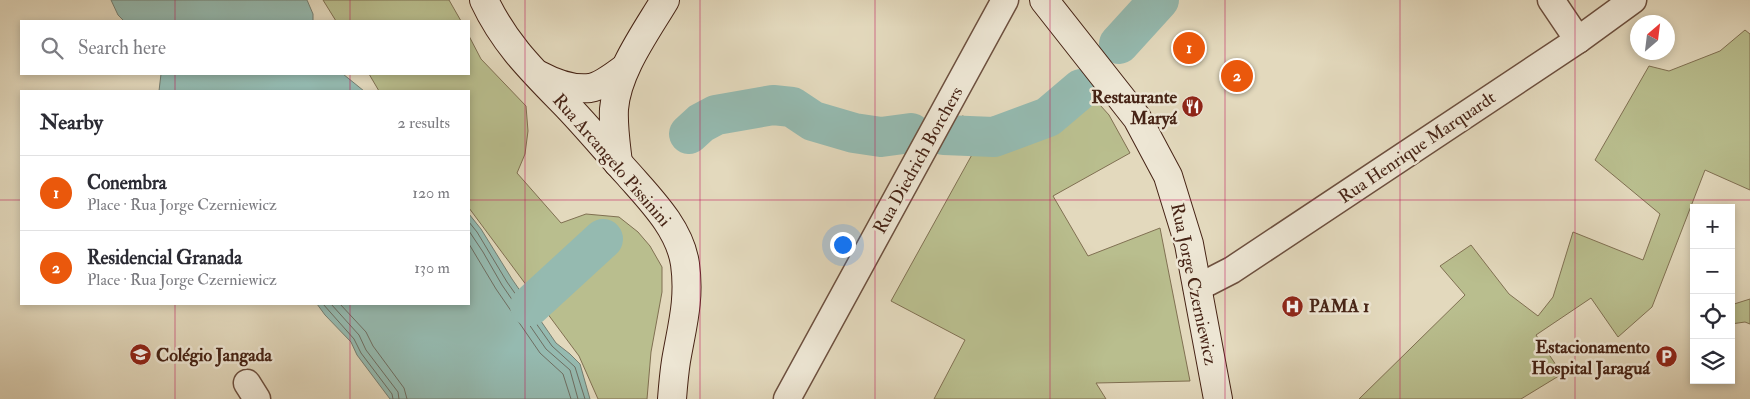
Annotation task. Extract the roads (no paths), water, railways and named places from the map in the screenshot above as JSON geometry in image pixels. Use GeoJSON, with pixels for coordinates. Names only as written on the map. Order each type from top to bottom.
{"type":"FeatureCollection","features":[{"type":"Feature","properties":{"kind":"main road","name":"Rua Arcangelo Pissinini"},"geometry":{"type":"LineString","coordinates":[[484,0],[506,40],[657,207],[674,232],[684,261],[686,306],[676,362],[672,399]]}},
{"type":"Feature","properties":{"kind":"main road"},"geometry":{"type":"LineString","coordinates":[[618,163],[614,130],[614,107],[626,68],[665,0]]}},
{"type":"Feature","properties":{"kind":"main road","name":"Rua Jorge Czerniewicz"},"geometry":{"type":"LineString","coordinates":[[1044,0],[1138,118],[1168,176],[1182,218],[1218,399]]}},
{"type":"Feature","properties":{"kind":"main road"},"geometry":{"type":"LineString","coordinates":[[535,73],[560,85],[590,88],[608,80],[626,68]]}},
{"type":"Feature","properties":{"kind":"street","name":"Rua Diedrich Borchers"},"geometry":{"type":"LineString","coordinates":[[787,399],[1005,0]]}},
{"type":"Feature","properties":{"kind":"street"},"geometry":{"type":"LineString","coordinates":[[1551,0],[1578,40]]}},
{"type":"Feature","properties":{"kind":"street","name":"Rua Henrique Marquardt"},"geometry":{"type":"LineString","coordinates":[[1197,288],[1232,270],[1578,40],[1633,0]]}},
{"type":"Feature","properties":{"kind":"water"},"geometry":{"type":"Polygon","coordinates":[[[111,0],[307,0],[313,14],[313,20],[123,20],[118,15],[111,0]]]}},
{"type":"Feature","properties":{"kind":"water"},"geometry":{"type":"Polygon","coordinates":[[[161,75],[344,75],[363,90],[159,90],[161,75]]]}},
{"type":"Feature","properties":{"kind":"water"},"geometry":{"type":"Polygon","coordinates":[[[470,215],[556,343],[580,364],[590,399],[390,399],[357,355],[351,342],[318,305],[470,305],[470,215]]]}},
{"type":"Feature","properties":{"kind":"waterway"},"geometry":{"type":"LineString","coordinates":[[1119,44],[1159,0]]}},
{"type":"Feature","properties":{"kind":"waterway"},"geometry":{"type":"LineString","coordinates":[[944,135],[994,137],[1048,117],[1081,89]]}},
{"type":"Feature","properties":{"kind":"waterway"},"geometry":{"type":"LineString","coordinates":[[689,134],[701,123],[716,115],[773,105],[792,107],[813,121],[854,133],[881,137],[911,133]]}},
{"type":"Feature","properties":{"kind":"waterway"},"geometry":{"type":"LineString","coordinates":[[530,306],[603,239]]}},
{"type":"Feature","properties":{"kind":"place","name":"Conembra"},"geometry":{"type":"Point","coordinates":[1189,48]}},
{"type":"Feature","properties":{"kind":"place","name":"Residencial Granada"},"geometry":{"type":"Point","coordinates":[1237,76]}},
{"type":"Feature","properties":{"kind":"place","name":"Restaurante Maryá"},"geometry":{"type":"Point","coordinates":[1193,107]}},
{"type":"Feature","properties":{"kind":"place","name":"PAMA 1"},"geometry":{"type":"Point","coordinates":[1293,306]}},
{"type":"Feature","properties":{"kind":"place","name":"Colégio Jangada"},"geometry":{"type":"Point","coordinates":[140,355]}},
{"type":"Feature","properties":{"kind":"place","name":"Estacionamento Hospital Jaraguá"},"geometry":{"type":"Point","coordinates":[1666,357]}}]}
